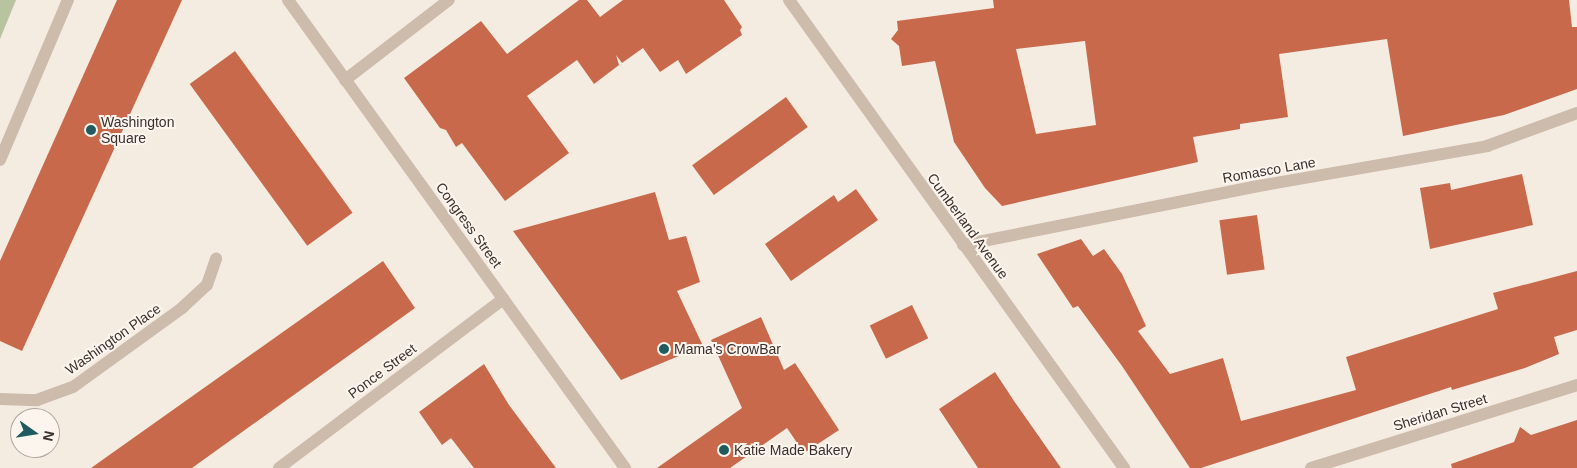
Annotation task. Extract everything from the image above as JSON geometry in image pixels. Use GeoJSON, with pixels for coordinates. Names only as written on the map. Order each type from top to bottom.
{"type":"FeatureCollection","features":[{"type":"Feature","properties":{"kind":"street"},"geometry":{"type":"LineString","coordinates":[[0,160],[68,0]]}},
{"type":"Feature","properties":{"kind":"street","name":"Congress Street"},"geometry":{"type":"LineString","coordinates":[[288,0],[625,468]]}},
{"type":"Feature","properties":{"kind":"street"},"geometry":{"type":"LineString","coordinates":[[345,80],[449,0]]}},
{"type":"Feature","properties":{"kind":"street","name":"Cumberland Avenue"},"geometry":{"type":"LineString","coordinates":[[788,0],[1124,468]]}},
{"type":"Feature","properties":{"kind":"street","name":"Romasco Lane"},"geometry":{"type":"LineString","coordinates":[[963,245],[1253,187],[1487,146],[1577,113]]}},
{"type":"Feature","properties":{"kind":"street","name":"Washington Place"},"geometry":{"type":"LineString","coordinates":[[0,399],[37,400],[73,387],[182,308],[207,285],[216,259]]}},
{"type":"Feature","properties":{"kind":"street","name":"Ponce Street"},"geometry":{"type":"LineString","coordinates":[[279,468],[503,299]]}},
{"type":"Feature","properties":{"kind":"street","name":"Sheridan Street"},"geometry":{"type":"LineString","coordinates":[[1311,468],[1577,385]]}},
{"type":"Feature","properties":{"kind":"green space"},"geometry":{"type":"Polygon","coordinates":[[[0,0],[16,0],[0,39],[0,0]]]}},
{"type":"Feature","properties":{"kind":"building","name":"Washington Square"},"geometry":{"type":"Polygon","coordinates":[[[117,0],[182,0],[22,351],[0,341],[0,261],[117,0]]]}},
{"type":"Feature","properties":{"kind":"building"},"geometry":{"type":"Polygon","coordinates":[[[579,0],[587,0],[600,17],[623,0],[724,0],[742,27],[740,30],[742,35],[686,74],[678,60],[660,72],[643,48],[622,63],[616,55],[619,65],[594,84],[577,60],[527,96],[569,153],[505,201],[462,143],[456,147],[446,130],[440,128],[404,78],[481,21],[507,54],[579,0]]]}},
{"type":"Feature","properties":{"kind":"building"},"geometry":{"type":"Polygon","coordinates":[[[993,0],[1569,0],[1572,27],[1577,27],[1577,89],[1504,115],[1403,136],[1387,39],[1279,54],[1288,117],[1240,124],[1240,129],[1193,137],[1198,162],[1002,206],[985,188],[954,142],[935,61],[902,66],[899,46],[891,39],[898,30],[897,21],[994,8],[993,0]],[[1085,41],[1016,49],[1036,134],[1096,125],[1085,41]]]}},
{"type":"Feature","properties":{"kind":"building","name":"Washington Square"},"geometry":{"type":"Polygon","coordinates":[[[235,51],[353,213],[307,246],[190,84],[235,51]]]}},
{"type":"Feature","properties":{"kind":"building"},"geometry":{"type":"Polygon","coordinates":[[[786,97],[808,127],[714,195],[692,165],[786,97]]]}},
{"type":"Feature","properties":{"kind":"building"},"geometry":{"type":"Polygon","coordinates":[[[1522,174],[1533,225],[1430,249],[1420,188],[1450,183],[1451,190],[1522,174]]]}},
{"type":"Feature","properties":{"kind":"building"},"geometry":{"type":"Polygon","coordinates":[[[856,189],[878,220],[791,281],[765,244],[834,195],[838,202],[856,189]]]}},
{"type":"Feature","properties":{"kind":"building"},"geometry":{"type":"Polygon","coordinates":[[[655,192],[669,240],[686,236],[700,282],[677,291],[703,346],[621,380],[513,231],[655,192]]]}},
{"type":"Feature","properties":{"kind":"building"},"geometry":{"type":"Polygon","coordinates":[[[1257,215],[1265,269],[1227,275],[1219,220],[1257,215]]]}},
{"type":"Feature","properties":{"kind":"building"},"geometry":{"type":"Polygon","coordinates":[[[1081,239],[1093,256],[1104,249],[1122,274],[1146,326],[1138,331],[1170,374],[1223,358],[1241,421],[1356,390],[1346,357],[1498,309],[1493,293],[1577,271],[1577,330],[1554,337],[1559,354],[1525,368],[1452,390],[1451,387],[1201,468],[1190,468],[1122,366],[1078,306],[1073,308],[1037,254],[1081,239]]]}},
{"type":"Feature","properties":{"kind":"building"},"geometry":{"type":"Polygon","coordinates":[[[383,261],[415,308],[192,468],[91,468],[383,261]]]}},
{"type":"Feature","properties":{"kind":"building"},"geometry":{"type":"Polygon","coordinates":[[[912,305],[928,338],[886,359],[870,326],[912,305]]]}},
{"type":"Feature","properties":{"kind":"building"},"geometry":{"type":"Polygon","coordinates":[[[761,317],[784,370],[795,363],[839,430],[804,453],[787,428],[730,468],[657,468],[742,408],[711,340],[761,317]]]}},
{"type":"Feature","properties":{"kind":"building"},"geometry":{"type":"Polygon","coordinates":[[[484,364],[509,405],[556,468],[474,468],[451,438],[442,445],[419,412],[484,364]]]}},
{"type":"Feature","properties":{"kind":"building"},"geometry":{"type":"Polygon","coordinates":[[[995,372],[1061,468],[978,468],[939,409],[995,372]]]}},
{"type":"Feature","properties":{"kind":"building"},"geometry":{"type":"Polygon","coordinates":[[[1577,420],[1577,468],[1452,468],[1451,464],[1514,442],[1520,427],[1531,435],[1577,420]]]}},
{"type":"Feature","properties":{"kind":"place","name":"Washington Square"},"geometry":{"type":"Point","coordinates":[91,130]}},
{"type":"Feature","properties":{"kind":"place","name":"Mama's CrowBar"},"geometry":{"type":"Point","coordinates":[664,349]}},
{"type":"Feature","properties":{"kind":"place","name":"Katie Made Bakery"},"geometry":{"type":"Point","coordinates":[724,450]}}]}
